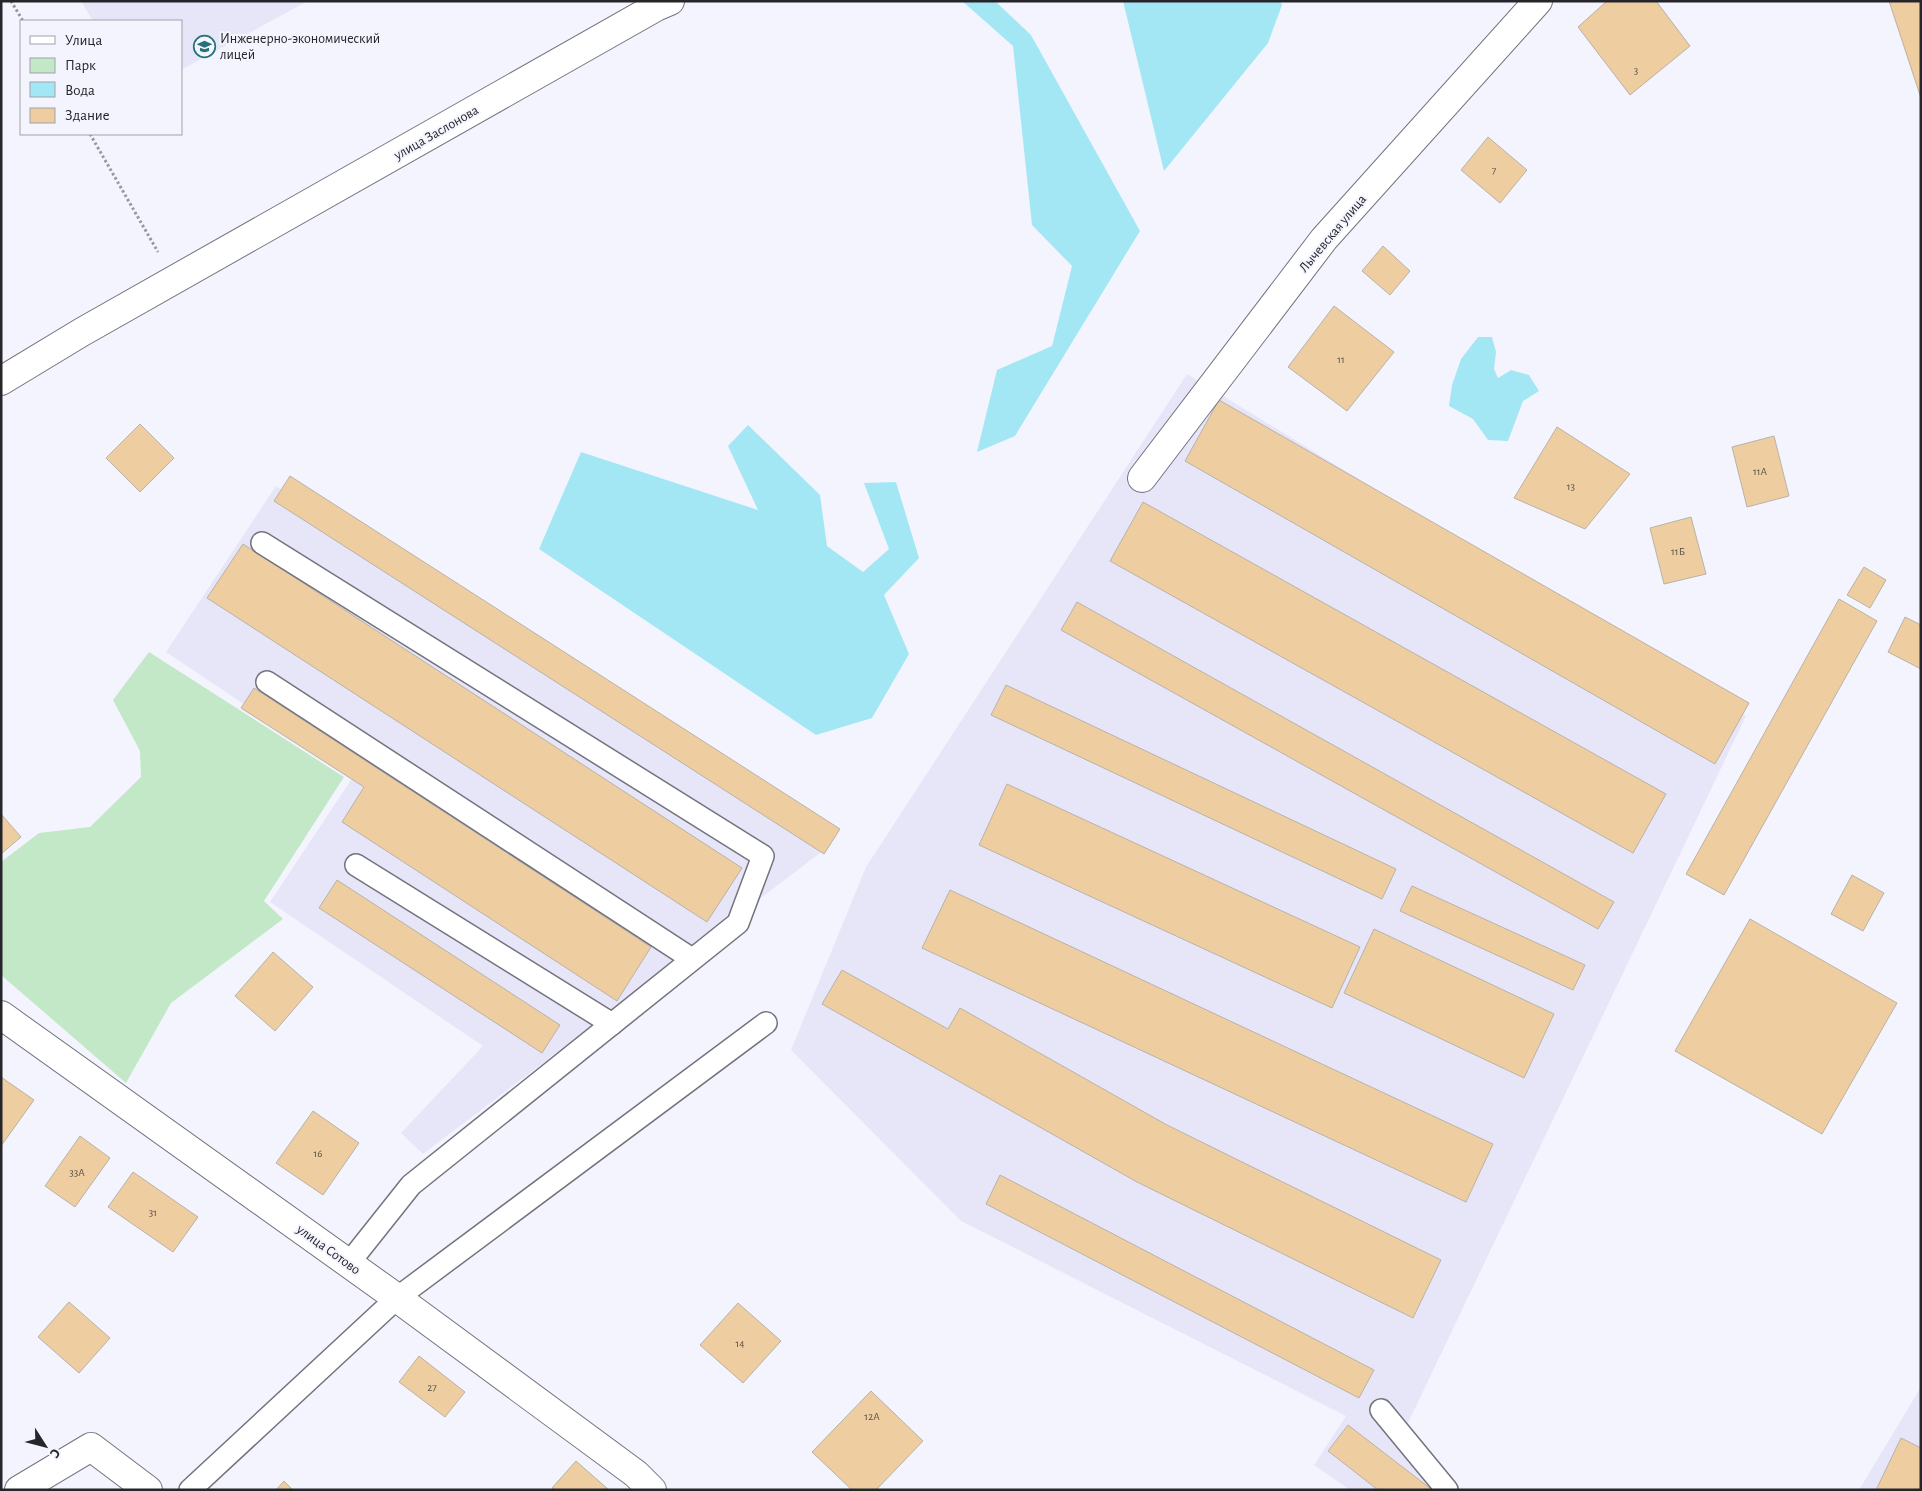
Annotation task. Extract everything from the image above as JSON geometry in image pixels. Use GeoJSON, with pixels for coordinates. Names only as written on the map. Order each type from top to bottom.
{"type":"FeatureCollection","features":[{"type":"Feature","properties":{"kind":"street","name":"улица Заслонова"},"geometry":{"type":"LineString","coordinates":[[1,382],[82,332],[656,7],[670,1]]}},
{"type":"Feature","properties":{"kind":"street","name":"Лычевская улица"},"geometry":{"type":"LineString","coordinates":[[1142,478],[1324,239],[1538,1]]}},
{"type":"Feature","properties":{"kind":"street","name":"улица Сотово"},"geometry":{"type":"LineString","coordinates":[[1,1015],[397,1298],[636,1474],[652,1490]]}},
{"type":"Feature","properties":{"kind":"street"},"geometry":{"type":"LineString","coordinates":[[19,1490],[91,1447],[148,1490]]}},
{"type":"Feature","properties":{"kind":"lane"},"geometry":{"type":"LineString","coordinates":[[262,543],[764,856],[738,923],[411,1185],[349,1263]]}},
{"type":"Feature","properties":{"kind":"lane"},"geometry":{"type":"LineString","coordinates":[[267,682],[692,960]]}},
{"type":"Feature","properties":{"kind":"lane"},"geometry":{"type":"LineString","coordinates":[[356,865],[612,1024]]}},
{"type":"Feature","properties":{"kind":"lane"},"geometry":{"type":"LineString","coordinates":[[190,1490],[397,1298],[766,1023]]}},
{"type":"Feature","properties":{"kind":"lane"},"geometry":{"type":"LineString","coordinates":[[1381,1410],[1447,1490]]}},
{"type":"Feature","properties":{"kind":"path"},"geometry":{"type":"LineString","coordinates":[[11,1],[22,20]]}},
{"type":"Feature","properties":{"kind":"path"},"geometry":{"type":"LineString","coordinates":[[91,135],[150,236],[173,281]]}},
{"type":"Feature","properties":{"kind":"shaded area","name":"Инженерно-экономический лицей"},"geometry":{"type":"Polygon","coordinates":[[[81,1],[308,1],[182,69],[182,20],[92,20],[81,1]]]}},
{"type":"Feature","properties":{"kind":"shaded area"},"geometry":{"type":"Polygon","coordinates":[[[1187,374],[1746,716],[1406,1427],[1460,1490],[1350,1490],[1314,1465],[1346,1416],[961,1221],[791,1050],[866,867],[1187,374]]]}},
{"type":"Feature","properties":{"kind":"shaded area"},"geometry":{"type":"Polygon","coordinates":[[[276,486],[832,844],[423,1154],[401,1133],[483,1046],[270,902],[353,777],[166,652],[276,486]]]}},
{"type":"Feature","properties":{"kind":"shaded area"},"geometry":{"type":"Polygon","coordinates":[[[1921,1387],[1921,1490],[1859,1490],[1921,1387]]]}},
{"type":"Feature","properties":{"kind":"green space"},"geometry":{"type":"Polygon","coordinates":[[[149,652],[344,777],[264,901],[283,919],[171,1003],[126,1083],[1,975],[1,862],[39,833],[90,827],[141,777],[140,751],[113,700],[149,652]]]}},
{"type":"Feature","properties":{"kind":"water"},"geometry":{"type":"Polygon","coordinates":[[[962,1],[995,1],[1031,35],[1140,231],[1015,436],[977,452],[997,370],[1052,346],[1072,266],[1032,225],[1013,46],[962,1]]]}},
{"type":"Feature","properties":{"kind":"water"},"geometry":{"type":"Polygon","coordinates":[[[1123,1],[1280,1],[1282,5],[1268,43],[1164,171],[1123,1]]]}},
{"type":"Feature","properties":{"kind":"water"},"geometry":{"type":"Polygon","coordinates":[[[1478,337],[1492,337],[1496,352],[1494,369],[1498,378],[1511,370],[1529,375],[1539,391],[1523,401],[1508,441],[1488,440],[1473,419],[1449,406],[1452,385],[1461,359],[1478,337]]]}},
{"type":"Feature","properties":{"kind":"water"},"geometry":{"type":"Polygon","coordinates":[[[748,425],[820,495],[827,546],[863,572],[889,549],[864,483],[896,482],[919,558],[884,595],[909,654],[872,718],[816,735],[539,549],[581,452],[758,510],[728,446],[748,425]]]}},
{"type":"Feature","properties":{"kind":"building"},"geometry":{"type":"Polygon","coordinates":[[[1607,1],[1656,1],[1690,46],[1630,95],[1578,27],[1607,1]]]}},
{"type":"Feature","properties":{"kind":"building"},"geometry":{"type":"Polygon","coordinates":[[[1889,1],[1921,1],[1921,98],[1889,1]]]}},
{"type":"Feature","properties":{"kind":"building"},"geometry":{"type":"Polygon","coordinates":[[[1488,137],[1527,170],[1500,203],[1461,170],[1488,137]]]}},
{"type":"Feature","properties":{"kind":"building"},"geometry":{"type":"Polygon","coordinates":[[[1383,246],[1410,271],[1390,295],[1362,271],[1383,246]]]}},
{"type":"Feature","properties":{"kind":"building"},"geometry":{"type":"Polygon","coordinates":[[[1334,306],[1394,352],[1347,411],[1288,367],[1334,306]]]}},
{"type":"Feature","properties":{"kind":"building"},"geometry":{"type":"Polygon","coordinates":[[[1219,400],[1749,703],[1715,764],[1185,461],[1219,400]]]}},
{"type":"Feature","properties":{"kind":"building"},"geometry":{"type":"Polygon","coordinates":[[[140,424],[174,458],[140,492],[106,458],[140,424]]]}},
{"type":"Feature","properties":{"kind":"building"},"geometry":{"type":"Polygon","coordinates":[[[1557,427],[1630,474],[1585,529],[1514,498],[1557,427]]]}},
{"type":"Feature","properties":{"kind":"building"},"geometry":{"type":"Polygon","coordinates":[[[1774,436],[1789,496],[1747,507],[1732,447],[1774,436]]]}},
{"type":"Feature","properties":{"kind":"building"},"geometry":{"type":"Polygon","coordinates":[[[290,476],[840,829],[824,854],[274,501],[290,476]]]}},
{"type":"Feature","properties":{"kind":"building"},"geometry":{"type":"Polygon","coordinates":[[[1143,502],[1666,794],[1633,853],[1110,561],[1143,502]]]}},
{"type":"Feature","properties":{"kind":"building"},"geometry":{"type":"Polygon","coordinates":[[[1691,517],[1706,574],[1664,584],[1650,528],[1691,517]]]}},
{"type":"Feature","properties":{"kind":"building"},"geometry":{"type":"Polygon","coordinates":[[[243,544],[742,868],[707,922],[207,598],[243,544]]]}},
{"type":"Feature","properties":{"kind":"building"},"geometry":{"type":"Polygon","coordinates":[[[1864,567],[1886,580],[1870,608],[1847,595],[1864,567]]]}},
{"type":"Feature","properties":{"kind":"building"},"geometry":{"type":"Polygon","coordinates":[[[1839,599],[1877,621],[1724,895],[1686,874],[1839,599]]]}},
{"type":"Feature","properties":{"kind":"building"},"geometry":{"type":"Polygon","coordinates":[[[1077,602],[1614,902],[1598,929],[1061,630],[1077,602]]]}},
{"type":"Feature","properties":{"kind":"building"},"geometry":{"type":"Polygon","coordinates":[[[1905,617],[1921,625],[1921,669],[1888,652],[1905,617]]]}},
{"type":"Feature","properties":{"kind":"building"},"geometry":{"type":"Polygon","coordinates":[[[1006,685],[1396,869],[1382,899],[991,715],[1006,685]]]}},
{"type":"Feature","properties":{"kind":"building"},"geometry":{"type":"Polygon","coordinates":[[[254,688],[651,947],[617,1001],[342,822],[364,787],[241,708],[254,688]]]}},
{"type":"Feature","properties":{"kind":"building"},"geometry":{"type":"Polygon","coordinates":[[[1007,784],[1360,947],[1332,1008],[979,845],[1007,784]]]}},
{"type":"Feature","properties":{"kind":"building"},"geometry":{"type":"Polygon","coordinates":[[[1,814],[21,837],[1,854],[1,814]]]}},
{"type":"Feature","properties":{"kind":"building"},"geometry":{"type":"Polygon","coordinates":[[[1852,875],[1884,893],[1863,931],[1831,914],[1852,875]]]}},
{"type":"Feature","properties":{"kind":"building"},"geometry":{"type":"Polygon","coordinates":[[[337,880],[560,1025],[542,1053],[319,908],[337,880]]]}},
{"type":"Feature","properties":{"kind":"building"},"geometry":{"type":"Polygon","coordinates":[[[1412,886],[1585,965],[1573,990],[1400,911],[1412,886]]]}},
{"type":"Feature","properties":{"kind":"building"},"geometry":{"type":"Polygon","coordinates":[[[950,890],[1493,1144],[1466,1202],[922,948],[950,890]]]}},
{"type":"Feature","properties":{"kind":"building"},"geometry":{"type":"Polygon","coordinates":[[[1750,919],[1897,1003],[1822,1134],[1675,1051],[1750,919]]]}},
{"type":"Feature","properties":{"kind":"building"},"geometry":{"type":"Polygon","coordinates":[[[1374,929],[1554,1014],[1524,1078],[1344,993],[1374,929]]]}},
{"type":"Feature","properties":{"kind":"building"},"geometry":{"type":"Polygon","coordinates":[[[273,952],[313,987],[275,1031],[235,996],[273,952]]]}},
{"type":"Feature","properties":{"kind":"building"},"geometry":{"type":"Polygon","coordinates":[[[842,970],[948,1029],[960,1008],[1167,1125],[1441,1260],[1413,1318],[1137,1182],[822,1004],[842,970]]]}},
{"type":"Feature","properties":{"kind":"building"},"geometry":{"type":"Polygon","coordinates":[[[1,1077],[34,1100],[1,1146],[1,1077]]]}},
{"type":"Feature","properties":{"kind":"building"},"geometry":{"type":"Polygon","coordinates":[[[313,1111],[359,1143],[323,1195],[276,1163],[313,1111]]]}},
{"type":"Feature","properties":{"kind":"building"},"geometry":{"type":"Polygon","coordinates":[[[80,1136],[110,1158],[75,1207],[45,1186],[80,1136]]]}},
{"type":"Feature","properties":{"kind":"building"},"geometry":{"type":"Polygon","coordinates":[[[133,1172],[198,1217],[173,1252],[108,1207],[133,1172]]]}},
{"type":"Feature","properties":{"kind":"building"},"geometry":{"type":"Polygon","coordinates":[[[1000,1175],[1374,1370],[1359,1398],[986,1204],[1000,1175]]]}},
{"type":"Feature","properties":{"kind":"building"},"geometry":{"type":"Polygon","coordinates":[[[69,1302],[110,1338],[79,1373],[38,1337],[69,1302]]]}},
{"type":"Feature","properties":{"kind":"building"},"geometry":{"type":"Polygon","coordinates":[[[738,1303],[781,1341],[743,1383],[700,1345],[738,1303]]]}},
{"type":"Feature","properties":{"kind":"building"},"geometry":{"type":"Polygon","coordinates":[[[419,1356],[465,1392],[445,1417],[399,1382],[419,1356]]]}},
{"type":"Feature","properties":{"kind":"building"},"geometry":{"type":"Polygon","coordinates":[[[871,1391],[923,1441],[876,1490],[852,1490],[812,1452],[871,1391]]]}},
{"type":"Feature","properties":{"kind":"building"},"geometry":{"type":"Polygon","coordinates":[[[1348,1425],[1431,1490],[1378,1490],[1328,1451],[1348,1425]]]}},
{"type":"Feature","properties":{"kind":"building"},"geometry":{"type":"Polygon","coordinates":[[[1901,1438],[1921,1448],[1921,1490],[1876,1490],[1901,1438]]]}},
{"type":"Feature","properties":{"kind":"building"},"geometry":{"type":"Polygon","coordinates":[[[576,1461],[609,1490],[554,1490],[552,1488],[576,1461]]]}},
{"type":"Feature","properties":{"kind":"building"},"geometry":{"type":"Polygon","coordinates":[[[284,1481],[293,1490],[276,1490],[284,1481]]]}},
{"type":"Feature","properties":{"kind":"place","name":"Инженерно-экономический лицей"},"geometry":{"type":"Point","coordinates":[204,46]}}]}
